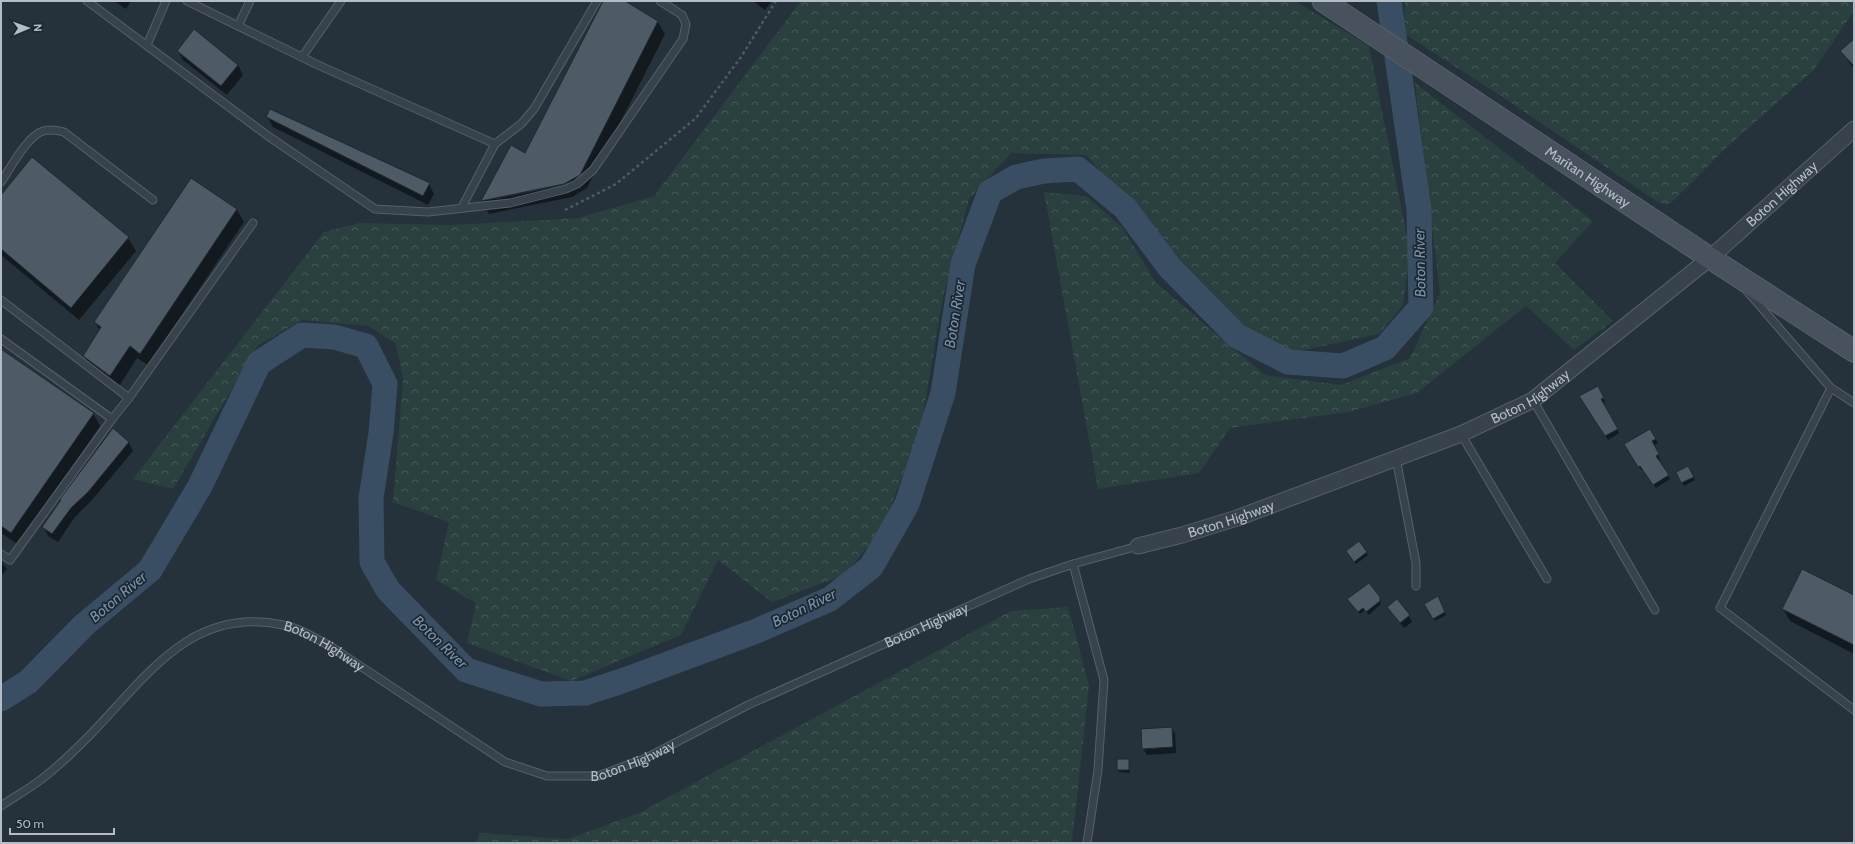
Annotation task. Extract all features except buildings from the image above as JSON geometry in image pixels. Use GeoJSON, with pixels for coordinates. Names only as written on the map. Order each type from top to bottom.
{"type":"FeatureCollection","features":[{"type":"Feature","properties":{"kind":"main road","name":"Maritan Highway"},"geometry":{"type":"LineString","coordinates":[[1323,1],[1710,258],[1854,351]]}},
{"type":"Feature","properties":{"kind":"street","name":"Boton Highway"},"geometry":{"type":"LineString","coordinates":[[1138,546],[1237,518],[1460,434],[1534,400],[1710,258],[1854,129]]}},
{"type":"Feature","properties":{"kind":"lane"},"geometry":{"type":"LineString","coordinates":[[87,1],[268,136],[375,209],[428,212],[510,203],[566,189],[577,184],[592,170],[683,39],[686,24],[682,15],[660,1]]}},
{"type":"Feature","properties":{"kind":"lane"},"geometry":{"type":"LineString","coordinates":[[147,45],[166,1]]}},
{"type":"Feature","properties":{"kind":"lane"},"geometry":{"type":"LineString","coordinates":[[187,1],[302,57],[495,144]]}},
{"type":"Feature","properties":{"kind":"lane"},"geometry":{"type":"LineString","coordinates":[[238,26],[250,1]]}},
{"type":"Feature","properties":{"kind":"lane"},"geometry":{"type":"LineString","coordinates":[[302,57],[341,1]]}},
{"type":"Feature","properties":{"kind":"lane"},"geometry":{"type":"LineString","coordinates":[[462,208],[495,144],[521,124],[534,109],[597,1]]}},
{"type":"Feature","properties":{"kind":"lane"},"geometry":{"type":"LineString","coordinates":[[1,182],[34,136],[42,131],[54,130],[64,132],[153,200]]}},
{"type":"Feature","properties":{"kind":"lane"},"geometry":{"type":"LineString","coordinates":[[1,554],[10,560],[112,419],[129,398],[253,223]]}},
{"type":"Feature","properties":{"kind":"lane"},"geometry":{"type":"LineString","coordinates":[[1729,270],[1830,388],[1854,403]]}},
{"type":"Feature","properties":{"kind":"lane"},"geometry":{"type":"LineString","coordinates":[[1,300],[129,398]]}},
{"type":"Feature","properties":{"kind":"lane"},"geometry":{"type":"LineString","coordinates":[[1,339],[112,419]]}},
{"type":"Feature","properties":{"kind":"lane"},"geometry":{"type":"LineString","coordinates":[[1830,388],[1720,608],[1854,710]]}},
{"type":"Feature","properties":{"kind":"lane"},"geometry":{"type":"LineString","coordinates":[[1534,400],[1655,610]]}},
{"type":"Feature","properties":{"kind":"lane"},"geometry":{"type":"LineString","coordinates":[[1460,434],[1547,579]]}},
{"type":"Feature","properties":{"kind":"lane"},"geometry":{"type":"LineString","coordinates":[[1396,458],[1416,563],[1416,586]]}},
{"type":"Feature","properties":{"kind":"lane","name":"Boton Highway"},"geometry":{"type":"LineString","coordinates":[[1,806],[39,781],[62,762],[161,660],[197,634],[219,625],[262,622],[284,625],[304,632],[330,646],[505,762],[547,776],[598,776],[646,758],[748,705],[1029,579],[1073,564],[1138,546]]}},
{"type":"Feature","properties":{"kind":"lane"},"geometry":{"type":"LineString","coordinates":[[1073,564],[1104,680],[1098,770],[1087,843]]}},
{"type":"Feature","properties":{"kind":"path"},"geometry":{"type":"LineString","coordinates":[[565,210],[616,184],[696,118],[742,57],[776,1]]}},
{"type":"Feature","properties":{"kind":"green space"},"geometry":{"type":"Polygon","coordinates":[[[801,1],[1295,1],[1369,46],[1410,251],[1403,305],[1379,334],[1290,353],[1242,327],[1178,261],[1086,155],[1011,153],[969,199],[943,297],[920,433],[880,532],[844,575],[772,602],[718,560],[681,635],[571,681],[467,643],[476,603],[436,580],[449,522],[393,502],[403,380],[396,344],[368,326],[302,320],[257,346],[173,489],[133,479],[324,232],[359,223],[452,225],[578,218],[654,196],[801,1]]]}},
{"type":"Feature","properties":{"kind":"green space"},"geometry":{"type":"Polygon","coordinates":[[[1405,1],[1854,1],[1854,11],[1813,71],[1727,147],[1672,202],[1668,204],[1659,203],[1501,96],[1403,33],[1405,1]]]}},
{"type":"Feature","properties":{"kind":"green space"},"geometry":{"type":"Polygon","coordinates":[[[1415,83],[1593,221],[1555,263],[1613,321],[1574,350],[1526,306],[1417,393],[1348,412],[1230,428],[1199,473],[1098,489],[1044,192],[1086,196],[1122,227],[1156,283],[1265,375],[1341,385],[1410,358],[1440,293],[1415,83]]]}},
{"type":"Feature","properties":{"kind":"green space"},"geometry":{"type":"Polygon","coordinates":[[[1068,607],[1089,685],[1072,843],[477,843],[479,833],[568,839],[639,813],[1011,611],[1068,607]]]}},
{"type":"Feature","properties":{"kind":"waterway","name":"Boton River"},"geometry":{"type":"LineString","coordinates":[[1,699],[28,682],[84,625],[150,570],[200,486],[259,363],[302,335],[334,337],[366,346],[385,384],[381,433],[371,498],[372,562],[388,590],[466,670],[541,694],[585,693],[622,681],[754,632],[830,599],[871,567],[907,504],[943,393],[963,264],[990,192],[1016,177],[1044,171],[1078,169],[1125,208],[1170,268],[1237,336],[1288,362],[1343,366],[1385,348],[1421,307],[1419,210],[1389,1]]}}]}
